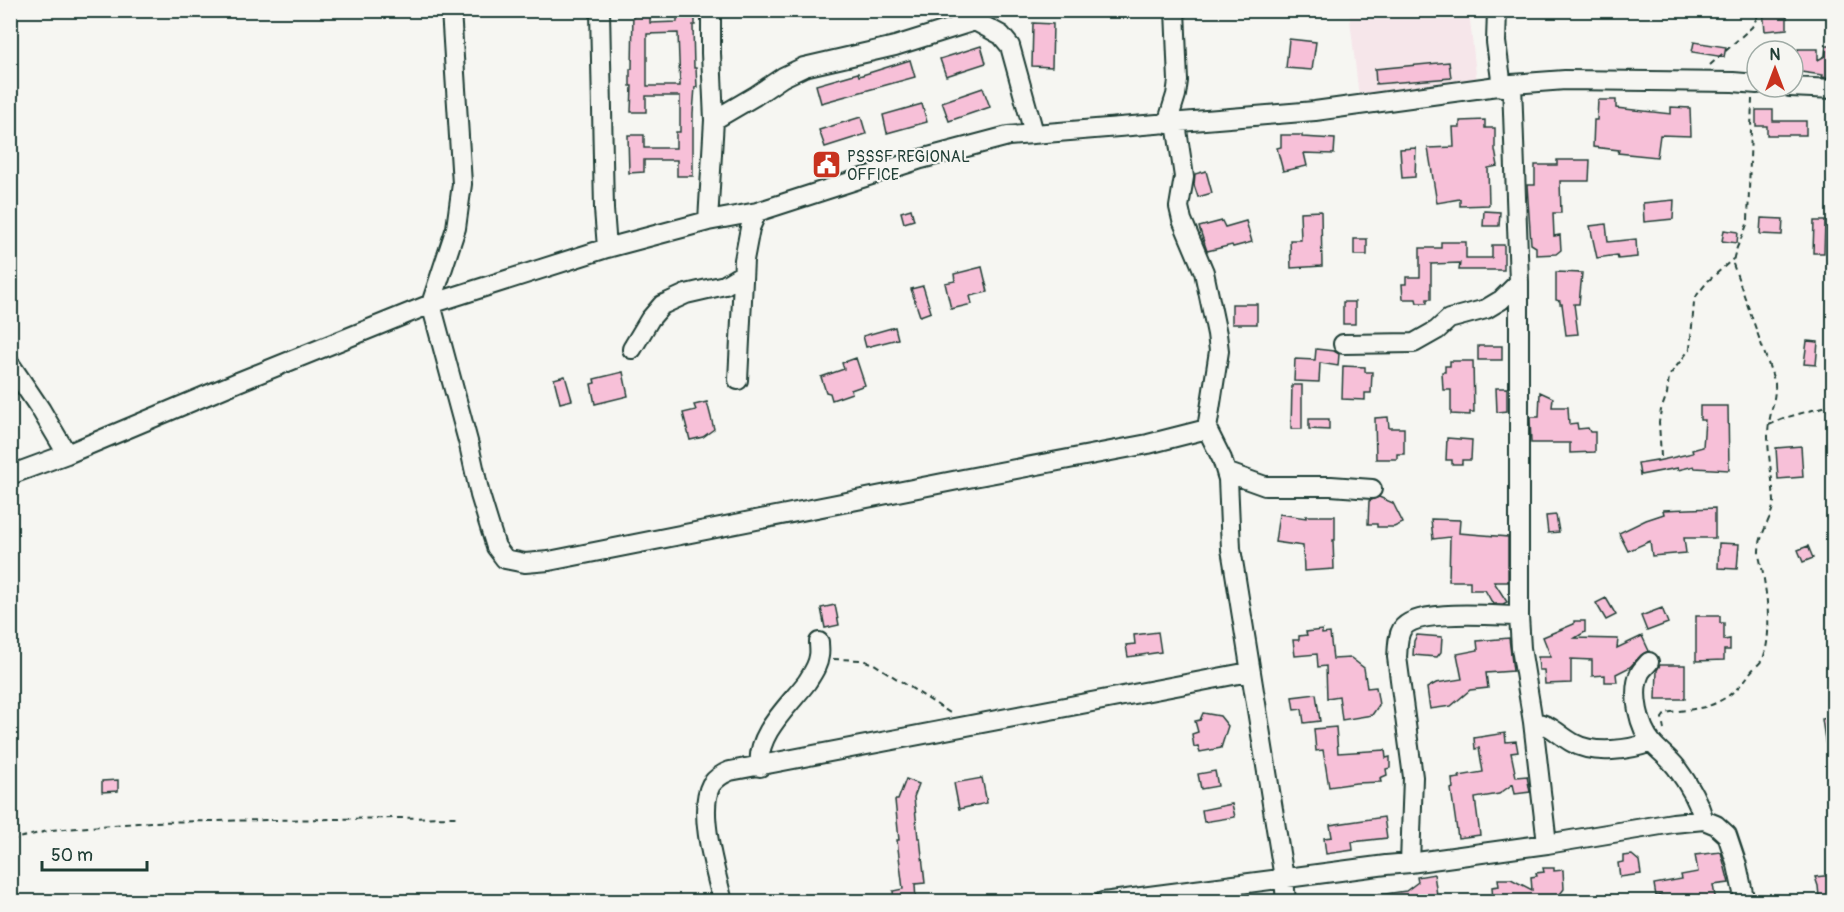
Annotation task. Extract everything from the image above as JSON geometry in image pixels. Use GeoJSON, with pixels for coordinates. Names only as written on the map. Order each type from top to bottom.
{"type":"FeatureCollection","features":[{"type":"Feature","properties":{"kind":"street"},"geometry":{"type":"LineString","coordinates":[[451,10],[462,184],[456,228],[431,304],[489,528],[496,547],[505,559],[525,563],[549,561],[963,478],[1149,444],[1207,429]]}},
{"type":"Feature","properties":{"kind":"street"},"geometry":{"type":"LineString","coordinates":[[600,10],[604,209],[607,248]]}},
{"type":"Feature","properties":{"kind":"street"},"geometry":{"type":"LineString","coordinates":[[708,221],[714,120],[711,10]]}},
{"type":"Feature","properties":{"kind":"street"},"geometry":{"type":"LineString","coordinates":[[1175,10],[1178,81],[1172,124],[1184,177],[1179,207],[1182,220],[1204,272],[1217,334],[1219,351],[1207,429],[1226,472],[1230,498],[1231,549],[1284,878],[1285,901]]}},
{"type":"Feature","properties":{"kind":"street"},"geometry":{"type":"LineString","coordinates":[[1497,10],[1496,42],[1507,85],[1519,282],[1519,616],[1521,648],[1533,722],[1547,844]]}},
{"type":"Feature","properties":{"kind":"street"},"geometry":{"type":"LineString","coordinates":[[714,120],[783,77],[804,67],[895,46],[973,16],[1002,35],[1010,46],[1034,133]]}},
{"type":"Feature","properties":{"kind":"street"},"geometry":{"type":"LineString","coordinates":[[10,475],[67,454],[238,381],[431,304],[607,248],[708,221],[757,212],[921,159],[1008,136],[1316,111],[1507,85],[1565,80],[1745,84]]}},
{"type":"Feature","properties":{"kind":"street"},"geometry":{"type":"LineString","coordinates":[[1805,88],[1833,89]]}},
{"type":"Feature","properties":{"kind":"street"},"geometry":{"type":"LineString","coordinates":[[738,380],[746,241],[757,212]]}},
{"type":"Feature","properties":{"kind":"street"},"geometry":{"type":"LineString","coordinates":[[632,349],[650,319],[662,305],[686,294],[725,285],[743,274]]}},
{"type":"Feature","properties":{"kind":"street"},"geometry":{"type":"LineString","coordinates":[[1343,344],[1414,343],[1437,330],[1449,319],[1486,309],[1501,300],[1519,282]]}},
{"type":"Feature","properties":{"kind":"street"},"geometry":{"type":"LineString","coordinates":[[10,364],[67,454]]}},
{"type":"Feature","properties":{"kind":"street"},"geometry":{"type":"LineString","coordinates":[[1226,472],[1265,486],[1331,486],[1372,489]]}},
{"type":"Feature","properties":{"kind":"street"},"geometry":{"type":"LineString","coordinates":[[1410,863],[1413,777],[1397,657],[1398,640],[1402,629],[1410,622],[1431,616],[1519,616]]}},
{"type":"Feature","properties":{"kind":"street"},"geometry":{"type":"LineString","coordinates":[[760,767],[761,747],[771,728],[812,674],[819,651]]}},
{"type":"Feature","properties":{"kind":"street"},"geometry":{"type":"LineString","coordinates":[[1649,662],[1641,672],[1636,694],[1640,718],[1658,737],[1687,783],[1699,804],[1704,820]]}},
{"type":"Feature","properties":{"kind":"street"},"geometry":{"type":"LineString","coordinates":[[723,902],[707,832],[708,795],[711,786],[722,774],[1249,672]]}},
{"type":"Feature","properties":{"kind":"street"},"geometry":{"type":"LineString","coordinates":[[1533,722],[1545,724],[1576,745],[1588,748],[1608,750],[1632,748],[1658,737]]}},
{"type":"Feature","properties":{"kind":"street"},"geometry":{"type":"LineString","coordinates":[[1103,902],[1410,863],[1704,820],[1716,825],[1727,835],[1737,865],[1745,902]]}},
{"type":"Feature","properties":{"kind":"path"},"geometry":{"type":"LineString","coordinates":[[1692,82],[1752,27],[1761,10]]}},
{"type":"Feature","properties":{"kind":"path"},"geometry":{"type":"LineString","coordinates":[[1658,737],[1663,715],[1700,708],[1723,699],[1742,684],[1764,657],[1768,633],[1765,589],[1759,555],[1762,531],[1773,510],[1774,502],[1769,454],[1769,425],[1776,393],[1775,383],[1733,264],[1734,252],[1746,231],[1748,221],[1754,99]]}},
{"type":"Feature","properties":{"kind":"path"},"geometry":{"type":"LineString","coordinates":[[1661,457],[1659,422],[1661,410],[1667,394],[1669,376],[1690,349],[1694,303],[1708,281],[1733,259]]}},
{"type":"Feature","properties":{"kind":"path"},"geometry":{"type":"LineString","coordinates":[[1769,425],[1833,404]]}},
{"type":"Feature","properties":{"kind":"path"},"geometry":{"type":"LineString","coordinates":[[819,651],[874,664],[970,725]]}},
{"type":"Feature","properties":{"kind":"path"},"geometry":{"type":"LineString","coordinates":[[10,840],[52,830],[150,822],[457,817]]}},
{"type":"Feature","properties":{"kind":"shaded area"},"geometry":{"type":"Polygon","coordinates":[[[1349,11],[1469,11],[1477,83],[1359,97],[1349,11]]]}},
{"type":"Feature","properties":{"kind":"building"},"geometry":{"type":"Polygon","coordinates":[[[633,10],[650,10],[650,23],[677,22],[677,10],[695,10],[694,68],[696,68],[697,87],[695,87],[693,113],[693,176],[677,176],[677,160],[644,160],[644,172],[629,173],[628,135],[644,135],[644,148],[676,148],[676,132],[680,132],[680,96],[646,96],[646,112],[631,112],[630,69],[632,69],[633,10]],[[678,33],[647,34],[647,86],[680,86],[678,33]]]}},
{"type":"Feature","properties":{"kind":"building"},"geometry":{"type":"Polygon","coordinates":[[[1763,10],[1787,10],[1787,29],[1765,31],[1763,10]]]}},
{"type":"Feature","properties":{"kind":"building"},"geometry":{"type":"Polygon","coordinates":[[[1033,23],[1053,24],[1052,67],[1032,66],[1033,23]]]}},
{"type":"Feature","properties":{"kind":"building"},"geometry":{"type":"Polygon","coordinates":[[[1289,39],[1316,42],[1312,70],[1286,68],[1289,39]]]}},
{"type":"Feature","properties":{"kind":"building"},"geometry":{"type":"Polygon","coordinates":[[[1694,42],[1726,47],[1724,57],[1692,52],[1694,42]]]}},
{"type":"Feature","properties":{"kind":"building"},"geometry":{"type":"Polygon","coordinates":[[[981,46],[986,63],[946,76],[940,59],[981,46]]]}},
{"type":"Feature","properties":{"kind":"building"},"geometry":{"type":"Polygon","coordinates":[[[1826,46],[1833,46],[1833,78],[1805,73],[1805,49],[1818,49],[1818,60],[1825,56],[1826,46]]]}},
{"type":"Feature","properties":{"kind":"building"},"geometry":{"type":"Polygon","coordinates":[[[910,60],[915,77],[821,103],[816,85],[858,73],[859,76],[910,60]]]}},
{"type":"Feature","properties":{"kind":"building"},"geometry":{"type":"Polygon","coordinates":[[[1449,62],[1451,78],[1376,84],[1375,69],[1449,62]]]}},
{"type":"Feature","properties":{"kind":"building"},"geometry":{"type":"Polygon","coordinates":[[[983,88],[990,107],[949,121],[942,102],[983,88]]]}},
{"type":"Feature","properties":{"kind":"building"},"geometry":{"type":"Polygon","coordinates":[[[1598,100],[1616,100],[1616,108],[1671,114],[1671,107],[1690,108],[1691,136],[1660,135],[1657,157],[1618,153],[1619,150],[1593,147],[1594,120],[1597,120],[1598,100]]]}},
{"type":"Feature","properties":{"kind":"building"},"geometry":{"type":"Polygon","coordinates":[[[922,104],[927,122],[887,133],[883,115],[922,104]]]}},
{"type":"Feature","properties":{"kind":"building"},"geometry":{"type":"Polygon","coordinates":[[[1756,110],[1773,110],[1773,121],[1806,121],[1806,135],[1767,135],[1767,126],[1756,126],[1756,110]]]}},
{"type":"Feature","properties":{"kind":"building"},"geometry":{"type":"Polygon","coordinates":[[[861,117],[866,134],[825,147],[819,130],[861,117]]]}},
{"type":"Feature","properties":{"kind":"building"},"geometry":{"type":"Polygon","coordinates":[[[1485,120],[1485,128],[1495,128],[1498,166],[1488,168],[1489,205],[1460,206],[1460,199],[1437,203],[1428,148],[1454,147],[1453,127],[1460,127],[1460,121],[1485,120]]]}},
{"type":"Feature","properties":{"kind":"building"},"geometry":{"type":"Polygon","coordinates":[[[1281,135],[1335,139],[1334,154],[1304,153],[1307,166],[1283,171],[1277,148],[1281,147],[1281,135]]]}},
{"type":"Feature","properties":{"kind":"building"},"geometry":{"type":"Polygon","coordinates":[[[1416,148],[1415,177],[1402,178],[1400,149],[1416,148]]]}},
{"type":"Feature","properties":{"kind":"building"},"geometry":{"type":"Polygon","coordinates":[[[1557,160],[1590,160],[1589,181],[1560,181],[1561,213],[1553,213],[1554,236],[1560,235],[1561,250],[1556,254],[1536,255],[1536,247],[1531,244],[1527,185],[1535,185],[1535,165],[1557,165],[1557,160]]]}},
{"type":"Feature","properties":{"kind":"building"},"geometry":{"type":"Polygon","coordinates":[[[1206,171],[1212,193],[1198,197],[1194,185],[1195,174],[1206,171]]]}},
{"type":"Feature","properties":{"kind":"building"},"geometry":{"type":"Polygon","coordinates":[[[1674,200],[1673,219],[1644,222],[1643,203],[1674,200]]]}},
{"type":"Feature","properties":{"kind":"building"},"geometry":{"type":"Polygon","coordinates":[[[911,209],[914,220],[904,223],[901,212],[911,209]]]}},
{"type":"Feature","properties":{"kind":"building"},"geometry":{"type":"Polygon","coordinates":[[[1321,211],[1322,266],[1291,268],[1290,240],[1301,240],[1300,212],[1321,211]]]}},
{"type":"Feature","properties":{"kind":"building"},"geometry":{"type":"Polygon","coordinates":[[[1484,211],[1500,212],[1499,226],[1483,226],[1484,211]]]}},
{"type":"Feature","properties":{"kind":"building"},"geometry":{"type":"Polygon","coordinates":[[[1761,218],[1783,219],[1782,235],[1760,234],[1761,218]]]}},
{"type":"Feature","properties":{"kind":"building"},"geometry":{"type":"Polygon","coordinates":[[[1222,221],[1225,227],[1246,221],[1252,242],[1207,251],[1199,227],[1222,221]]]}},
{"type":"Feature","properties":{"kind":"building"},"geometry":{"type":"Polygon","coordinates":[[[1814,221],[1825,221],[1824,253],[1813,253],[1814,221]]]}},
{"type":"Feature","properties":{"kind":"building"},"geometry":{"type":"Polygon","coordinates":[[[1606,224],[1608,242],[1636,239],[1637,257],[1618,259],[1617,255],[1597,258],[1590,226],[1606,224]]]}},
{"type":"Feature","properties":{"kind":"building"},"geometry":{"type":"Polygon","coordinates":[[[1724,230],[1738,232],[1737,243],[1722,241],[1724,230]]]}},
{"type":"Feature","properties":{"kind":"building"},"geometry":{"type":"Polygon","coordinates":[[[1354,239],[1367,239],[1367,255],[1354,255],[1354,239]]]}},
{"type":"Feature","properties":{"kind":"building"},"geometry":{"type":"Polygon","coordinates":[[[1441,242],[1466,242],[1466,258],[1492,258],[1492,245],[1504,245],[1504,270],[1459,270],[1460,263],[1431,264],[1431,299],[1427,299],[1427,303],[1417,303],[1416,299],[1403,299],[1402,284],[1406,284],[1406,277],[1420,277],[1420,248],[1441,248],[1441,242]]]}},
{"type":"Feature","properties":{"kind":"building"},"geometry":{"type":"Polygon","coordinates":[[[982,267],[988,292],[970,296],[972,304],[951,309],[945,283],[955,281],[954,274],[982,267]]]}},
{"type":"Feature","properties":{"kind":"building"},"geometry":{"type":"Polygon","coordinates":[[[1556,272],[1582,273],[1579,304],[1574,304],[1578,334],[1566,335],[1562,304],[1556,300],[1556,272]]]}},
{"type":"Feature","properties":{"kind":"building"},"geometry":{"type":"Polygon","coordinates":[[[923,286],[931,312],[920,316],[911,289],[923,286]]]}},
{"type":"Feature","properties":{"kind":"building"},"geometry":{"type":"Polygon","coordinates":[[[1343,302],[1355,302],[1355,324],[1343,324],[1343,302]]]}},
{"type":"Feature","properties":{"kind":"building"},"geometry":{"type":"Polygon","coordinates":[[[1232,304],[1257,304],[1257,324],[1232,324],[1232,304]]]}},
{"type":"Feature","properties":{"kind":"building"},"geometry":{"type":"Polygon","coordinates":[[[895,327],[898,339],[866,347],[863,336],[895,327]]]}},
{"type":"Feature","properties":{"kind":"building"},"geometry":{"type":"Polygon","coordinates":[[[1807,341],[1818,342],[1816,365],[1804,364],[1807,341]]]}},
{"type":"Feature","properties":{"kind":"building"},"geometry":{"type":"Polygon","coordinates":[[[1478,346],[1502,346],[1502,360],[1478,360],[1478,346]]]}},
{"type":"Feature","properties":{"kind":"building"},"geometry":{"type":"Polygon","coordinates":[[[1316,349],[1334,351],[1339,354],[1338,366],[1320,363],[1319,382],[1294,381],[1295,359],[1315,360],[1316,349]]]}},
{"type":"Feature","properties":{"kind":"building"},"geometry":{"type":"Polygon","coordinates":[[[856,358],[865,385],[851,390],[852,393],[832,400],[830,393],[826,392],[821,377],[844,369],[842,363],[856,358]]]}},
{"type":"Feature","properties":{"kind":"building"},"geometry":{"type":"Polygon","coordinates":[[[1450,361],[1473,361],[1474,412],[1470,412],[1470,415],[1451,414],[1451,390],[1443,390],[1442,372],[1445,372],[1445,366],[1450,366],[1450,361]]]}},
{"type":"Feature","properties":{"kind":"building"},"geometry":{"type":"Polygon","coordinates":[[[1343,366],[1365,367],[1365,372],[1372,372],[1371,393],[1365,393],[1365,400],[1342,399],[1343,366]]]}},
{"type":"Feature","properties":{"kind":"building"},"geometry":{"type":"Polygon","coordinates":[[[623,372],[628,396],[595,404],[591,384],[595,383],[594,379],[623,372]]]}},
{"type":"Feature","properties":{"kind":"building"},"geometry":{"type":"Polygon","coordinates":[[[565,376],[572,400],[560,403],[554,379],[565,376]]]}},
{"type":"Feature","properties":{"kind":"building"},"geometry":{"type":"Polygon","coordinates":[[[1292,385],[1302,385],[1302,429],[1291,429],[1292,385]]]}},
{"type":"Feature","properties":{"kind":"building"},"geometry":{"type":"Polygon","coordinates":[[[1496,388],[1507,388],[1507,411],[1497,412],[1496,388]]]}},
{"type":"Feature","properties":{"kind":"building"},"geometry":{"type":"Polygon","coordinates":[[[1540,392],[1553,398],[1552,407],[1568,407],[1569,424],[1577,423],[1578,429],[1588,428],[1590,432],[1595,432],[1595,452],[1570,453],[1570,443],[1531,443],[1530,417],[1539,417],[1540,392]]]}},
{"type":"Feature","properties":{"kind":"building"},"geometry":{"type":"Polygon","coordinates":[[[707,402],[714,429],[703,437],[690,440],[683,413],[696,410],[694,405],[707,402]]]}},
{"type":"Feature","properties":{"kind":"building"},"geometry":{"type":"Polygon","coordinates":[[[1700,406],[1728,406],[1729,470],[1695,468],[1694,466],[1640,475],[1638,463],[1693,453],[1692,450],[1703,447],[1705,420],[1700,420],[1700,406]]]}},
{"type":"Feature","properties":{"kind":"building"},"geometry":{"type":"Polygon","coordinates":[[[1388,417],[1389,428],[1404,428],[1404,454],[1397,454],[1397,459],[1376,459],[1375,418],[1388,417]]]}},
{"type":"Feature","properties":{"kind":"building"},"geometry":{"type":"Polygon","coordinates":[[[1309,419],[1329,419],[1329,430],[1309,429],[1309,419]]]}},
{"type":"Feature","properties":{"kind":"building"},"geometry":{"type":"Polygon","coordinates":[[[1447,438],[1472,440],[1471,460],[1462,460],[1462,464],[1452,464],[1452,460],[1446,460],[1447,438]]]}},
{"type":"Feature","properties":{"kind":"building"},"geometry":{"type":"Polygon","coordinates":[[[1801,446],[1803,477],[1778,479],[1776,448],[1801,446]]]}},
{"type":"Feature","properties":{"kind":"building"},"geometry":{"type":"Polygon","coordinates":[[[1379,497],[1393,503],[1403,523],[1394,527],[1377,527],[1377,524],[1368,524],[1369,501],[1379,497]]]}},
{"type":"Feature","properties":{"kind":"building"},"geometry":{"type":"Polygon","coordinates":[[[1715,508],[1715,538],[1684,538],[1686,553],[1652,556],[1650,541],[1628,551],[1619,533],[1664,514],[1663,510],[1715,508]]]}},
{"type":"Feature","properties":{"kind":"building"},"geometry":{"type":"Polygon","coordinates":[[[1279,514],[1306,518],[1306,516],[1335,516],[1334,569],[1304,571],[1303,546],[1275,542],[1279,514]]]}},
{"type":"Feature","properties":{"kind":"building"},"geometry":{"type":"Polygon","coordinates":[[[1556,515],[1559,532],[1548,533],[1546,516],[1556,515]]]}},
{"type":"Feature","properties":{"kind":"building"},"geometry":{"type":"Polygon","coordinates":[[[1431,519],[1460,520],[1459,533],[1508,537],[1508,582],[1494,582],[1507,602],[1493,604],[1485,590],[1470,590],[1470,581],[1449,581],[1450,537],[1433,539],[1431,519]]]}},
{"type":"Feature","properties":{"kind":"building"},"geometry":{"type":"Polygon","coordinates":[[[1719,543],[1739,544],[1737,569],[1718,568],[1719,543]]]}},
{"type":"Feature","properties":{"kind":"building"},"geometry":{"type":"Polygon","coordinates":[[[1808,546],[1813,558],[1803,562],[1798,550],[1808,546]]]}},
{"type":"Feature","properties":{"kind":"building"},"geometry":{"type":"Polygon","coordinates":[[[1606,598],[1616,615],[1606,620],[1596,603],[1606,598]]]}},
{"type":"Feature","properties":{"kind":"building"},"geometry":{"type":"Polygon","coordinates":[[[835,605],[839,625],[825,628],[821,608],[835,605]]]}},
{"type":"Feature","properties":{"kind":"building"},"geometry":{"type":"Polygon","coordinates":[[[1662,608],[1668,623],[1647,631],[1641,616],[1662,608]]]}},
{"type":"Feature","properties":{"kind":"building"},"geometry":{"type":"Polygon","coordinates":[[[1696,616],[1720,616],[1720,623],[1724,623],[1724,640],[1730,639],[1730,650],[1724,650],[1724,660],[1696,661],[1696,616]]]}},
{"type":"Feature","properties":{"kind":"building"},"geometry":{"type":"Polygon","coordinates":[[[1574,621],[1585,621],[1585,632],[1575,638],[1618,639],[1617,648],[1642,636],[1649,651],[1641,655],[1630,667],[1616,674],[1617,682],[1605,682],[1605,675],[1592,676],[1592,660],[1571,659],[1571,683],[1545,684],[1544,670],[1539,670],[1538,657],[1551,657],[1543,637],[1574,624],[1574,621]]]}},
{"type":"Feature","properties":{"kind":"building"},"geometry":{"type":"Polygon","coordinates":[[[1322,630],[1322,634],[1330,633],[1333,659],[1351,658],[1364,668],[1367,688],[1376,687],[1379,705],[1372,715],[1342,720],[1339,696],[1327,698],[1326,666],[1318,667],[1317,654],[1295,656],[1293,640],[1299,640],[1299,636],[1307,635],[1306,632],[1322,630]]]}},
{"type":"Feature","properties":{"kind":"building"},"geometry":{"type":"Polygon","coordinates":[[[1158,632],[1161,652],[1128,657],[1126,645],[1135,644],[1134,635],[1158,632]]]}},
{"type":"Feature","properties":{"kind":"building"},"geometry":{"type":"Polygon","coordinates":[[[1417,635],[1442,637],[1441,652],[1437,657],[1413,655],[1417,635]]]}},
{"type":"Feature","properties":{"kind":"building"},"geometry":{"type":"Polygon","coordinates":[[[1509,638],[1513,671],[1486,673],[1488,688],[1470,690],[1451,706],[1430,709],[1427,688],[1436,683],[1462,679],[1457,654],[1478,650],[1477,641],[1509,638]]]}},
{"type":"Feature","properties":{"kind":"building"},"geometry":{"type":"Polygon","coordinates":[[[1660,665],[1685,665],[1685,699],[1656,699],[1657,670],[1660,665]]]}},
{"type":"Feature","properties":{"kind":"building"},"geometry":{"type":"Polygon","coordinates":[[[1316,694],[1320,721],[1304,723],[1302,709],[1294,710],[1292,697],[1316,694]]]}},
{"type":"Feature","properties":{"kind":"building"},"geometry":{"type":"Polygon","coordinates":[[[1203,713],[1220,716],[1228,726],[1221,748],[1200,752],[1198,746],[1194,747],[1192,734],[1198,732],[1195,721],[1200,720],[1203,713]]]}},
{"type":"Feature","properties":{"kind":"building"},"geometry":{"type":"Polygon","coordinates":[[[1833,717],[1833,753],[1827,753],[1822,719],[1833,717]]]}},
{"type":"Feature","properties":{"kind":"building"},"geometry":{"type":"Polygon","coordinates":[[[1336,727],[1338,753],[1385,750],[1386,758],[1390,757],[1390,768],[1386,769],[1387,775],[1380,778],[1381,782],[1329,787],[1323,750],[1316,751],[1314,729],[1336,727]]]}},
{"type":"Feature","properties":{"kind":"building"},"geometry":{"type":"Polygon","coordinates":[[[1505,733],[1506,742],[1516,741],[1518,752],[1511,753],[1516,777],[1527,776],[1530,792],[1515,794],[1513,784],[1499,794],[1475,798],[1480,835],[1458,838],[1451,789],[1453,788],[1452,779],[1483,772],[1479,748],[1475,749],[1474,738],[1505,733]]]}},
{"type":"Feature","properties":{"kind":"building"},"geometry":{"type":"Polygon","coordinates":[[[1215,771],[1218,786],[1201,789],[1198,774],[1215,771]]]}},
{"type":"Feature","properties":{"kind":"building"},"geometry":{"type":"Polygon","coordinates":[[[982,778],[987,803],[959,809],[954,783],[982,778]]]}},
{"type":"Feature","properties":{"kind":"building"},"geometry":{"type":"Polygon","coordinates":[[[906,779],[919,784],[914,797],[925,883],[915,884],[916,902],[894,902],[893,891],[903,889],[895,800],[898,800],[906,779]]]}},
{"type":"Feature","properties":{"kind":"building"},"geometry":{"type":"Polygon","coordinates":[[[118,780],[118,791],[102,792],[102,781],[118,780]]]}},
{"type":"Feature","properties":{"kind":"building"},"geometry":{"type":"Polygon","coordinates":[[[1232,804],[1235,817],[1204,822],[1202,810],[1232,804]]]}},
{"type":"Feature","properties":{"kind":"building"},"geometry":{"type":"Polygon","coordinates":[[[1384,817],[1387,838],[1352,842],[1353,850],[1326,854],[1324,838],[1332,837],[1330,825],[1384,817]]]}},
{"type":"Feature","properties":{"kind":"building"},"geometry":{"type":"Polygon","coordinates":[[[1721,852],[1729,883],[1713,885],[1716,902],[1660,902],[1660,895],[1656,896],[1654,884],[1682,879],[1681,875],[1698,872],[1695,855],[1721,852]]]}},
{"type":"Feature","properties":{"kind":"building"},"geometry":{"type":"Polygon","coordinates":[[[1632,855],[1639,861],[1641,874],[1620,877],[1618,863],[1623,862],[1623,856],[1632,855]]]}},
{"type":"Feature","properties":{"kind":"building"},"geometry":{"type":"Polygon","coordinates":[[[1543,868],[1554,868],[1554,871],[1563,870],[1564,889],[1554,902],[1493,902],[1492,887],[1499,886],[1498,879],[1511,879],[1532,890],[1531,877],[1537,876],[1536,873],[1544,872],[1543,868]]]}},
{"type":"Feature","properties":{"kind":"building"},"geometry":{"type":"Polygon","coordinates":[[[1434,874],[1438,902],[1379,902],[1379,895],[1406,891],[1418,882],[1417,877],[1434,874]]]}},
{"type":"Feature","properties":{"kind":"building"},"geometry":{"type":"Polygon","coordinates":[[[1833,875],[1833,895],[1819,896],[1815,877],[1833,875]]]}},
{"type":"Feature","properties":{"kind":"place","name":"PSSSF REGIONAL OFFICE"},"geometry":{"type":"Point","coordinates":[826,165]}}]}
